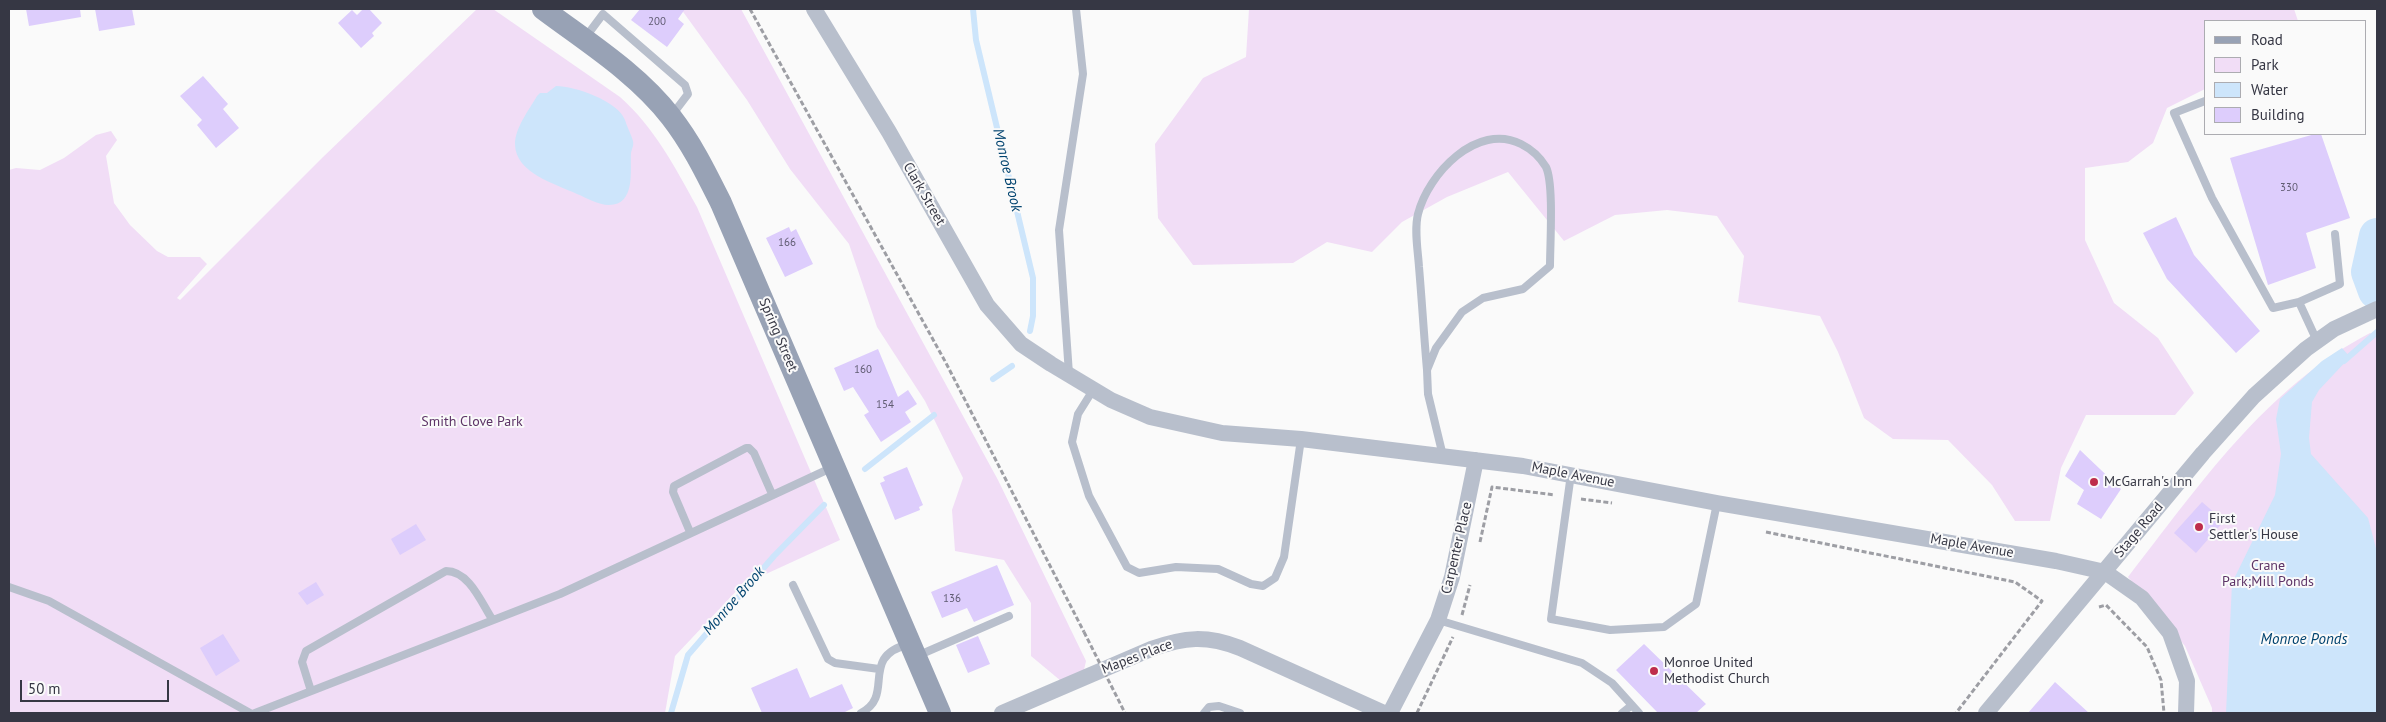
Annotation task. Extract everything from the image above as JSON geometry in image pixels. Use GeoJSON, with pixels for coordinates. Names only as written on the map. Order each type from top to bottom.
{"type":"FeatureCollection","features":[{"type":"Feature","properties":{"kind":"street","name":"Spring Street"},"geometry":{"type":"LineString","coordinates":[[543,9],[629,74],[671,117],[704,169],[721,203],[940,713]]}},
{"type":"Feature","properties":{"kind":"street","name":"Clark Street"},"geometry":{"type":"LineString","coordinates":[[814,9],[889,132],[987,305],[1022,344],[1050,364]]}},
{"type":"Feature","properties":{"kind":"street","name":"Stage Road"},"geometry":{"type":"LineString","coordinates":[[1986,713],[2203,454],[2254,396],[2334,329],[2377,309]]}},
{"type":"Feature","properties":{"kind":"street","name":"Maple Avenue"},"geometry":{"type":"LineString","coordinates":[[1050,364],[1110,400],[1150,417],[1222,433],[1300,439],[1476,460],[1571,474],[1717,503],[2056,561],[2105,572]]}},
{"type":"Feature","properties":{"kind":"street","name":"Carpenter Place"},"geometry":{"type":"LineString","coordinates":[[1390,713],[1438,620],[1452,577],[1476,460]]}},
{"type":"Feature","properties":{"kind":"street"},"geometry":{"type":"LineString","coordinates":[[2105,572],[2142,598],[2170,633],[2187,681],[2186,713]]}},
{"type":"Feature","properties":{"kind":"street","name":"Mapes Place"},"geometry":{"type":"LineString","coordinates":[[1002,713],[1151,649],[1196,638],[1224,642],[1240,648],[1384,713]]}},
{"type":"Feature","properties":{"kind":"lane"},"geometry":{"type":"LineString","coordinates":[[1069,376],[1059,230],[1083,74],[1076,9]]}},
{"type":"Feature","properties":{"kind":"lane"},"geometry":{"type":"LineString","coordinates":[[584,39],[605,12],[687,88],[687,96],[671,117]]}},
{"type":"Feature","properties":{"kind":"lane"},"geometry":{"type":"LineString","coordinates":[[2204,101],[2174,113],[2212,198],[2273,308],[2299,302],[2340,284],[2335,234]]}},
{"type":"Feature","properties":{"kind":"lane"},"geometry":{"type":"LineString","coordinates":[[1427,370],[1436,348],[1462,312],[1483,298],[1523,289],[1550,266],[1549,183],[1546,168],[1531,149],[1514,140],[1496,138],[1478,142],[1452,160],[1428,186],[1418,215],[1418,247],[1428,394],[1443,456]]}},
{"type":"Feature","properties":{"kind":"lane"},"geometry":{"type":"LineString","coordinates":[[2299,302],[2318,341]]}},
{"type":"Feature","properties":{"kind":"lane"},"geometry":{"type":"LineString","coordinates":[[1093,390],[1078,414],[1072,442],[1088,496],[1127,567],[1139,573],[1176,566],[1218,569],[1251,584],[1263,586],[1275,578],[1284,557],[1300,439]]}},
{"type":"Feature","properties":{"kind":"lane"},"geometry":{"type":"LineString","coordinates":[[690,532],[673,492],[674,486],[746,448],[749,448],[754,453],[772,494]]}},
{"type":"Feature","properties":{"kind":"lane"},"geometry":{"type":"LineString","coordinates":[[255,713],[560,594],[833,467]]}},
{"type":"Feature","properties":{"kind":"lane"},"geometry":{"type":"LineString","coordinates":[[1571,474],[1551,619],[1610,630],[1664,627],[1696,604],[1717,503]]}},
{"type":"Feature","properties":{"kind":"lane"},"geometry":{"type":"LineString","coordinates":[[311,691],[302,662],[306,651],[446,571],[454,571],[462,575],[492,619]]}},
{"type":"Feature","properties":{"kind":"lane"},"geometry":{"type":"LineString","coordinates":[[793,585],[828,659],[835,662],[879,669]]}},
{"type":"Feature","properties":{"kind":"lane"},"geometry":{"type":"LineString","coordinates":[[9,587],[49,601],[250,713]]}},
{"type":"Feature","properties":{"kind":"lane"},"geometry":{"type":"LineString","coordinates":[[861,713],[873,705],[876,698],[879,669],[889,652],[896,648],[913,650],[1009,616]]}},
{"type":"Feature","properties":{"kind":"lane"},"geometry":{"type":"LineString","coordinates":[[1438,620],[1582,663],[1612,683],[1639,713]]}},
{"type":"Feature","properties":{"kind":"lane"},"geometry":{"type":"LineString","coordinates":[[1622,713],[1632,705]]}},
{"type":"Feature","properties":{"kind":"lane"},"geometry":{"type":"LineString","coordinates":[[1204,713],[1209,707],[1219,706],[1240,713]]}},
{"type":"Feature","properties":{"kind":"path"},"geometry":{"type":"LineString","coordinates":[[750,9],[946,363],[1125,713]]}},
{"type":"Feature","properties":{"kind":"path"},"geometry":{"type":"LineString","coordinates":[[1478,552],[1492,487],[1614,504]]}},
{"type":"Feature","properties":{"kind":"path"},"geometry":{"type":"LineString","coordinates":[[1764,531],[2015,582],[2042,601],[1956,713]]}},
{"type":"Feature","properties":{"kind":"path"},"geometry":{"type":"LineString","coordinates":[[1417,713],[1458,626],[1465,608],[1471,580]]}},
{"type":"Feature","properties":{"kind":"path"},"geometry":{"type":"LineString","coordinates":[[2095,612],[2100,606],[2106,605],[2147,648],[2161,680],[2164,713]]}},
{"type":"Feature","properties":{"kind":"green space","name":"Smith Clove Park"},"geometry":{"type":"Polygon","coordinates":[[[477,9],[493,9],[620,97],[654,134],[697,207],[840,540],[742,585],[675,656],[665,713],[9,713],[9,170],[16,168],[40,170],[64,158],[96,135],[111,131],[117,140],[106,156],[114,203],[130,225],[157,251],[168,257],[200,257],[207,264],[177,298],[180,300],[322,158],[477,9]]]}},
{"type":"Feature","properties":{"kind":"green space"},"geometry":{"type":"Polygon","coordinates":[[[681,9],[741,9],[998,480],[1086,661],[1084,670],[1061,681],[1031,656],[1031,603],[1004,560],[955,551],[952,510],[963,478],[925,401],[877,327],[849,244],[790,169],[747,100],[681,9]]]}},
{"type":"Feature","properties":{"kind":"green space"},"geometry":{"type":"Polygon","coordinates":[[[1249,9],[2294,9],[2298,20],[2204,20],[2204,90],[2167,108],[2153,143],[2128,162],[2085,168],[2085,240],[2114,303],[2158,338],[2194,393],[2175,415],[2086,415],[2061,468],[2050,521],[2015,521],[1992,485],[1948,440],[1893,439],[1864,418],[1838,352],[1820,316],[1738,302],[1744,256],[1717,216],[1667,210],[1615,215],[1564,241],[1508,172],[1447,197],[1402,222],[1372,252],[1327,242],[1293,263],[1193,265],[1158,218],[1155,144],[1203,78],[1246,57],[1249,9]]]}},
{"type":"Feature","properties":{"kind":"green space","name":"Crane Park;Mill Ponds"},"geometry":{"type":"Polygon","coordinates":[[[2370,333],[2377,336],[2377,713],[2212,713],[2212,708],[2185,646],[2128,577],[2208,474],[2266,410],[2298,381],[2333,355],[2370,333]]]}},
{"type":"Feature","properties":{"kind":"water"},"geometry":{"type":"Polygon","coordinates":[[[556,86],[574,89],[595,96],[614,107],[625,120],[633,143],[631,177],[628,193],[618,203],[605,205],[597,203],[548,181],[529,170],[517,154],[515,144],[520,125],[537,96],[540,93],[547,93],[556,86]]]}},
{"type":"Feature","properties":{"kind":"water","name":"Monroe Ponds"},"geometry":{"type":"Polygon","coordinates":[[[2342,348],[2350,357],[2319,390],[2312,402],[2309,438],[2311,454],[2368,518],[2377,552],[2377,713],[2226,713],[2232,583],[2275,495],[2281,454],[2276,419],[2280,399],[2322,361],[2342,348]]]}},
{"type":"Feature","properties":{"kind":"building"},"geometry":{"type":"Polygon","coordinates":[[[26,9],[80,9],[81,17],[29,26],[26,9]]]}},
{"type":"Feature","properties":{"kind":"building"},"geometry":{"type":"Polygon","coordinates":[[[95,9],[132,9],[135,25],[99,31],[95,9]]]}},
{"type":"Feature","properties":{"kind":"building"},"geometry":{"type":"Polygon","coordinates":[[[363,9],[369,9],[382,23],[372,33],[374,36],[361,48],[338,23],[352,10],[357,15],[363,9]]]}},
{"type":"Feature","properties":{"kind":"building"},"geometry":{"type":"Polygon","coordinates":[[[640,9],[685,9],[678,19],[684,24],[667,47],[631,20],[640,9]]]}},
{"type":"Feature","properties":{"kind":"building"},"geometry":{"type":"Polygon","coordinates":[[[203,76],[228,104],[223,109],[239,128],[216,148],[197,125],[202,120],[180,96],[203,76]]]}},
{"type":"Feature","properties":{"kind":"building"},"geometry":{"type":"Polygon","coordinates":[[[2311,135],[2321,135],[2350,218],[2306,233],[2316,268],[2268,285],[2230,158],[2311,135]]]}},
{"type":"Feature","properties":{"kind":"building"},"geometry":{"type":"Polygon","coordinates":[[[2176,217],[2194,255],[2260,331],[2236,353],[2167,279],[2143,233],[2176,217]]]}},
{"type":"Feature","properties":{"kind":"building"},"geometry":{"type":"Polygon","coordinates":[[[789,227],[791,232],[796,229],[813,264],[785,277],[766,238],[789,227]]]}},
{"type":"Feature","properties":{"kind":"building"},"geometry":{"type":"Polygon","coordinates":[[[878,349],[898,397],[908,390],[917,404],[905,412],[911,422],[881,442],[864,415],[869,412],[853,387],[844,391],[834,368],[878,349]]]}},
{"type":"Feature","properties":{"kind":"building","name":"McGarrah's Inn"},"geometry":{"type":"Polygon","coordinates":[[[2080,450],[2121,489],[2101,519],[2077,504],[2084,490],[2065,476],[2080,450]]]}},
{"type":"Feature","properties":{"kind":"building"},"geometry":{"type":"Polygon","coordinates":[[[907,467],[923,505],[919,507],[920,510],[895,520],[880,483],[885,481],[883,477],[907,467]]]}},
{"type":"Feature","properties":{"kind":"building","name":"First Settler's House"},"geometry":{"type":"Polygon","coordinates":[[[2202,502],[2224,521],[2196,553],[2174,533],[2202,502]]]}},
{"type":"Feature","properties":{"kind":"building"},"geometry":{"type":"Polygon","coordinates":[[[416,524],[426,540],[400,555],[391,539],[416,524]]]}},
{"type":"Feature","properties":{"kind":"building"},"geometry":{"type":"Polygon","coordinates":[[[997,565],[1014,605],[974,622],[967,608],[942,618],[931,592],[997,565]]]}},
{"type":"Feature","properties":{"kind":"building"},"geometry":{"type":"Polygon","coordinates":[[[316,582],[324,595],[307,605],[298,593],[316,582]]]}},
{"type":"Feature","properties":{"kind":"building"},"geometry":{"type":"Polygon","coordinates":[[[223,634],[240,661],[216,676],[200,648],[223,634]]]}},
{"type":"Feature","properties":{"kind":"building"},"geometry":{"type":"Polygon","coordinates":[[[978,636],[990,664],[968,673],[956,645],[978,636]]]}},
{"type":"Feature","properties":{"kind":"building"},"geometry":{"type":"Polygon","coordinates":[[[1644,644],[1706,704],[1696,713],[1658,713],[1616,670],[1644,644]]]}},
{"type":"Feature","properties":{"kind":"building"},"geometry":{"type":"Polygon","coordinates":[[[797,668],[810,698],[842,684],[853,708],[843,713],[762,713],[751,688],[797,668]]]}},
{"type":"Feature","properties":{"kind":"building"},"geometry":{"type":"Polygon","coordinates":[[[2055,682],[2089,713],[2028,713],[2055,682]]]}},
{"type":"Feature","properties":{"kind":"waterway","name":"Monroe Brook"},"geometry":{"type":"LineString","coordinates":[[973,9],[976,40],[1033,278],[1033,316],[1030,331]]}},
{"type":"Feature","properties":{"kind":"waterway"},"geometry":{"type":"LineString","coordinates":[[2376,291],[2369,272],[2377,236]]}},
{"type":"Feature","properties":{"kind":"waterway"},"geometry":{"type":"LineString","coordinates":[[2344,361],[2377,332]]}},
{"type":"Feature","properties":{"kind":"waterway","name":"Monroe Brook"},"geometry":{"type":"LineString","coordinates":[[993,379],[1012,366]]}},
{"type":"Feature","properties":{"kind":"waterway","name":"Monroe Brook"},"geometry":{"type":"LineString","coordinates":[[865,469],[934,415]]}},
{"type":"Feature","properties":{"kind":"waterway","name":"Monroe Brook"},"geometry":{"type":"LineString","coordinates":[[671,713],[688,655],[774,556],[824,505]]}},
{"type":"Feature","properties":{"kind":"place","name":"McGarrah's Inn"},"geometry":{"type":"Point","coordinates":[2094,482]}},
{"type":"Feature","properties":{"kind":"place","name":"First Settler's House"},"geometry":{"type":"Point","coordinates":[2199,527]}},
{"type":"Feature","properties":{"kind":"place","name":"Monroe United Methodist Church"},"geometry":{"type":"Point","coordinates":[1654,671]}}]}
